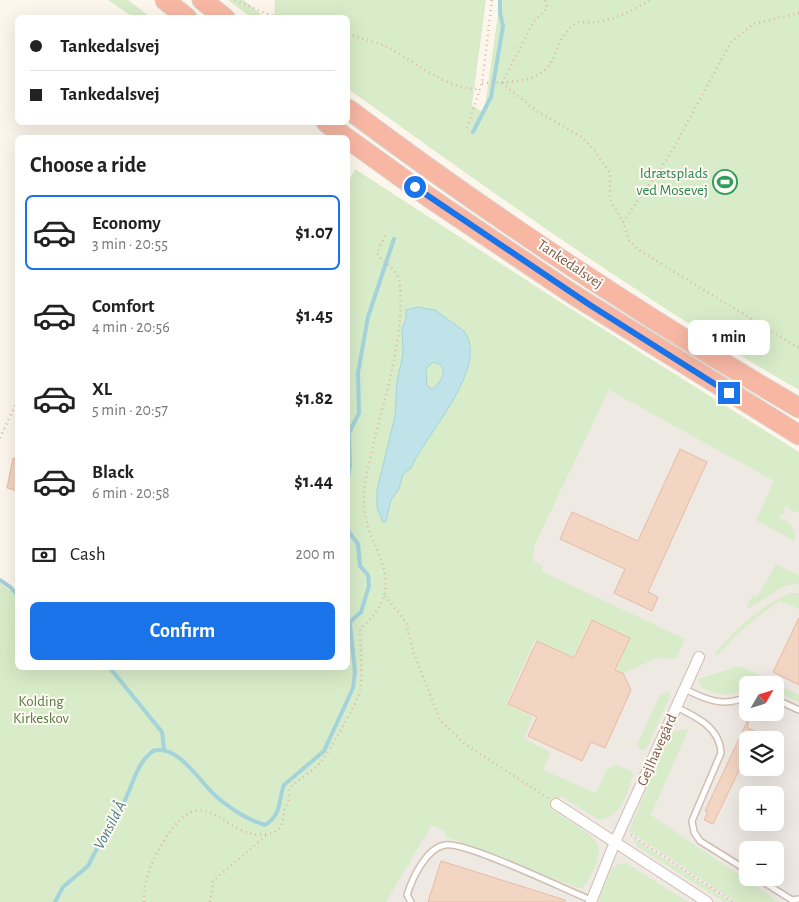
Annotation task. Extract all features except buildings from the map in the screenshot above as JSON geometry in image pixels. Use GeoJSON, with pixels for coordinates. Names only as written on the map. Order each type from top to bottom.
{"type":"FeatureCollection","features":[{"type":"Feature","properties":{"kind":"highway"},"geometry":{"type":"LineString","coordinates":[[165,0],[183,15]]}},
{"type":"Feature","properties":{"kind":"highway"},"geometry":{"type":"LineString","coordinates":[[202,0],[222,15]]}},
{"type":"Feature","properties":{"kind":"highway","name":"Tankedalsvej"},"geometry":{"type":"LineString","coordinates":[[350,111],[410,156],[603,287],[799,408]]}},
{"type":"Feature","properties":{"kind":"highway","name":"Tankedalsvej"},"geometry":{"type":"LineString","coordinates":[[330,125],[343,135]]}},
{"type":"Feature","properties":{"kind":"highway","name":"Tankedalsvej"},"geometry":{"type":"LineString","coordinates":[[350,140],[430,198],[582,300],[799,435]]}},
{"type":"Feature","properties":{"kind":"street","name":"Gejlhavegård"},"geometry":{"type":"LineString","coordinates":[[591,901],[621,828],[699,657]]}},
{"type":"Feature","properties":{"kind":"street"},"geometry":{"type":"LineString","coordinates":[[556,804],[707,902]]}},
{"type":"Feature","properties":{"kind":"lane"},"geometry":{"type":"LineString","coordinates":[[684,689],[706,700],[730,704],[739,700]]}},
{"type":"Feature","properties":{"kind":"lane"},"geometry":{"type":"LineString","coordinates":[[784,703],[799,710]]}},
{"type":"Feature","properties":{"kind":"lane"},"geometry":{"type":"LineString","coordinates":[[676,707],[696,716],[716,733],[721,742],[721,753],[692,820],[694,832],[700,841],[739,865]]}},
{"type":"Feature","properties":{"kind":"lane"},"geometry":{"type":"LineString","coordinates":[[411,902],[407,895],[411,881],[422,862],[439,846],[446,844],[474,850],[591,901]]}},
{"type":"Feature","properties":{"kind":"lane"},"geometry":{"type":"LineString","coordinates":[[770,886],[792,900],[799,899]]}},
{"type":"Feature","properties":{"kind":"path"},"geometry":{"type":"LineString","coordinates":[[234,0],[270,15]]}},
{"type":"Feature","properties":{"kind":"path"},"geometry":{"type":"LineString","coordinates":[[467,128],[483,83],[492,0]]}},
{"type":"Feature","properties":{"kind":"path"},"geometry":{"type":"LineString","coordinates":[[502,84],[534,21],[547,8],[544,0]]}},
{"type":"Feature","properties":{"kind":"path"},"geometry":{"type":"LineString","coordinates":[[483,83],[502,84],[536,75],[546,69],[559,39],[570,26],[578,22],[592,24],[610,21],[651,0]]}},
{"type":"Feature","properties":{"kind":"path"},"geometry":{"type":"LineString","coordinates":[[623,222],[671,153],[731,42],[753,24],[799,13]]}},
{"type":"Feature","properties":{"kind":"path"},"geometry":{"type":"LineString","coordinates":[[350,35],[383,45],[448,82],[466,89],[480,89]]}},
{"type":"Feature","properties":{"kind":"path"},"geometry":{"type":"LineString","coordinates":[[502,84],[535,110],[582,137],[595,151],[610,173],[610,200],[623,222],[629,240],[637,248],[799,348]]}},
{"type":"Feature","properties":{"kind":"path"},"geometry":{"type":"LineString","coordinates":[[210,902],[214,881],[269,834],[281,828],[285,821],[284,812],[289,790],[315,769],[328,753],[360,691],[360,629],[378,610],[384,596],[387,580],[367,522],[364,498],[368,467],[396,353],[400,283],[393,266],[377,254],[386,233]]}},
{"type":"Feature","properties":{"kind":"path"},"geometry":{"type":"LineString","coordinates":[[0,438],[15,406]]}},
{"type":"Feature","properties":{"kind":"path"},"geometry":{"type":"LineString","coordinates":[[384,596],[406,622],[413,651],[440,720],[465,744],[556,804]]}},
{"type":"Feature","properties":{"kind":"path"},"geometry":{"type":"LineString","coordinates":[[144,902],[146,874],[153,859],[183,816],[196,810],[212,813],[241,831],[269,834]]}},
{"type":"Feature","properties":{"kind":"path"},"geometry":{"type":"LineString","coordinates":[[621,828],[733,902]]}},
{"type":"Feature","properties":{"kind":"shaded area"},"geometry":{"type":"Polygon","coordinates":[[[609,389],[799,495],[799,902],[386,902],[390,891],[396,807],[536,544],[609,389]]]}},
{"type":"Feature","properties":{"kind":"green space"},"geometry":{"type":"Polygon","coordinates":[[[108,0],[128,0],[147,15],[130,15],[108,0]]]}},
{"type":"Feature","properties":{"kind":"green space"},"geometry":{"type":"Polygon","coordinates":[[[228,0],[244,0],[262,15],[247,15],[228,0]]]}},
{"type":"Feature","properties":{"kind":"green space"},"geometry":{"type":"Polygon","coordinates":[[[275,0],[486,0],[472,105],[484,113],[500,0],[799,0],[799,390],[741,356],[626,283],[514,207],[350,90],[350,15],[274,15],[275,0]]]}},
{"type":"Feature","properties":{"kind":"green space","name":"Kolding Kirkeskov"},"geometry":{"type":"Polygon","coordinates":[[[355,169],[560,302],[799,452],[799,512],[790,511],[788,506],[783,508],[785,513],[780,515],[781,521],[786,519],[788,524],[791,524],[795,537],[794,541],[756,520],[774,481],[609,390],[535,545],[532,560],[543,566],[541,571],[685,639],[676,659],[657,658],[624,673],[617,669],[630,637],[591,619],[573,657],[535,640],[506,704],[533,717],[524,738],[551,753],[543,770],[596,793],[607,769],[617,765],[632,771],[633,776],[622,804],[607,818],[599,820],[561,796],[552,809],[587,833],[594,839],[598,848],[598,858],[583,888],[578,888],[444,836],[446,832],[432,825],[386,902],[0,902],[0,583],[10,591],[15,590],[15,670],[350,670],[350,179],[355,169]]]}},
{"type":"Feature","properties":{"kind":"green space"},"geometry":{"type":"Polygon","coordinates":[[[776,564],[799,575],[799,583],[783,587],[748,609],[748,604],[753,595],[757,597],[776,564]]]}},
{"type":"Feature","properties":{"kind":"green space"},"geometry":{"type":"Polygon","coordinates":[[[791,593],[799,593],[799,609],[780,601],[733,638],[719,654],[715,653],[750,618],[769,604],[791,593]]]}},
{"type":"Feature","properties":{"kind":"green space"},"geometry":{"type":"Polygon","coordinates":[[[740,666],[760,676],[739,676],[739,691],[728,694],[714,693],[702,688],[699,680],[740,666]]]}},
{"type":"Feature","properties":{"kind":"green space"},"geometry":{"type":"Polygon","coordinates":[[[784,688],[799,695],[799,702],[784,695],[784,688]]]}},
{"type":"Feature","properties":{"kind":"green space"},"geometry":{"type":"Polygon","coordinates":[[[669,691],[670,696],[647,747],[644,750],[639,749],[637,745],[660,695],[669,691]]]}},
{"type":"Feature","properties":{"kind":"green space"},"geometry":{"type":"Polygon","coordinates":[[[689,728],[651,815],[739,875],[739,886],[755,886],[779,902],[736,902],[629,831],[668,738],[673,732],[689,728]]]}},
{"type":"Feature","properties":{"kind":"green space"},"geometry":{"type":"Polygon","coordinates":[[[631,837],[731,902],[724,902],[638,847],[631,837]]]}},
{"type":"Feature","properties":{"kind":"green space"},"geometry":{"type":"Polygon","coordinates":[[[621,863],[626,863],[688,902],[598,902],[612,868],[621,863]]]}},
{"type":"Feature","properties":{"kind":"water"},"geometry":{"type":"Polygon","coordinates":[[[418,307],[435,310],[464,331],[470,346],[469,363],[463,382],[452,401],[411,468],[403,474],[399,489],[391,500],[386,521],[383,522],[377,508],[377,490],[395,416],[397,382],[403,354],[402,328],[406,319],[406,310],[418,307]],[[434,362],[426,368],[427,386],[432,389],[440,382],[443,375],[441,365],[434,362]]]}},
{"type":"Feature","properties":{"kind":"waterway"},"geometry":{"type":"LineString","coordinates":[[473,132],[491,97],[503,26],[500,0]]}},
{"type":"Feature","properties":{"kind":"waterway"},"geometry":{"type":"LineString","coordinates":[[350,431],[359,413],[358,373],[368,317],[394,239]]}},
{"type":"Feature","properties":{"kind":"waterway"},"geometry":{"type":"LineString","coordinates":[[350,533],[358,544],[360,566],[368,575],[369,586],[361,612],[351,621],[350,625]]}},
{"type":"Feature","properties":{"kind":"waterway"},"geometry":{"type":"LineString","coordinates":[[0,580],[15,592]]}},
{"type":"Feature","properties":{"kind":"waterway","name":"Vonsild Å"},"geometry":{"type":"LineString","coordinates":[[55,902],[63,887],[88,866],[113,817],[124,802],[140,766],[153,751],[162,750],[180,759],[211,792],[234,810],[258,823],[265,825],[270,821],[279,807],[284,785],[324,751],[353,688],[355,672],[350,625]]}},
{"type":"Feature","properties":{"kind":"waterway"},"geometry":{"type":"LineString","coordinates":[[112,670],[162,732],[164,749]]}},
{"type":"Feature","properties":{"kind":"place","name":"Idrætsplads ved Mosevej"},"geometry":{"type":"Point","coordinates":[725,182]}},
{"type":"Feature","properties":{"kind":"route"},"geometry":{"type":"LineString","coordinates":[[415,187],[637,336],[729,393]]}}]}
